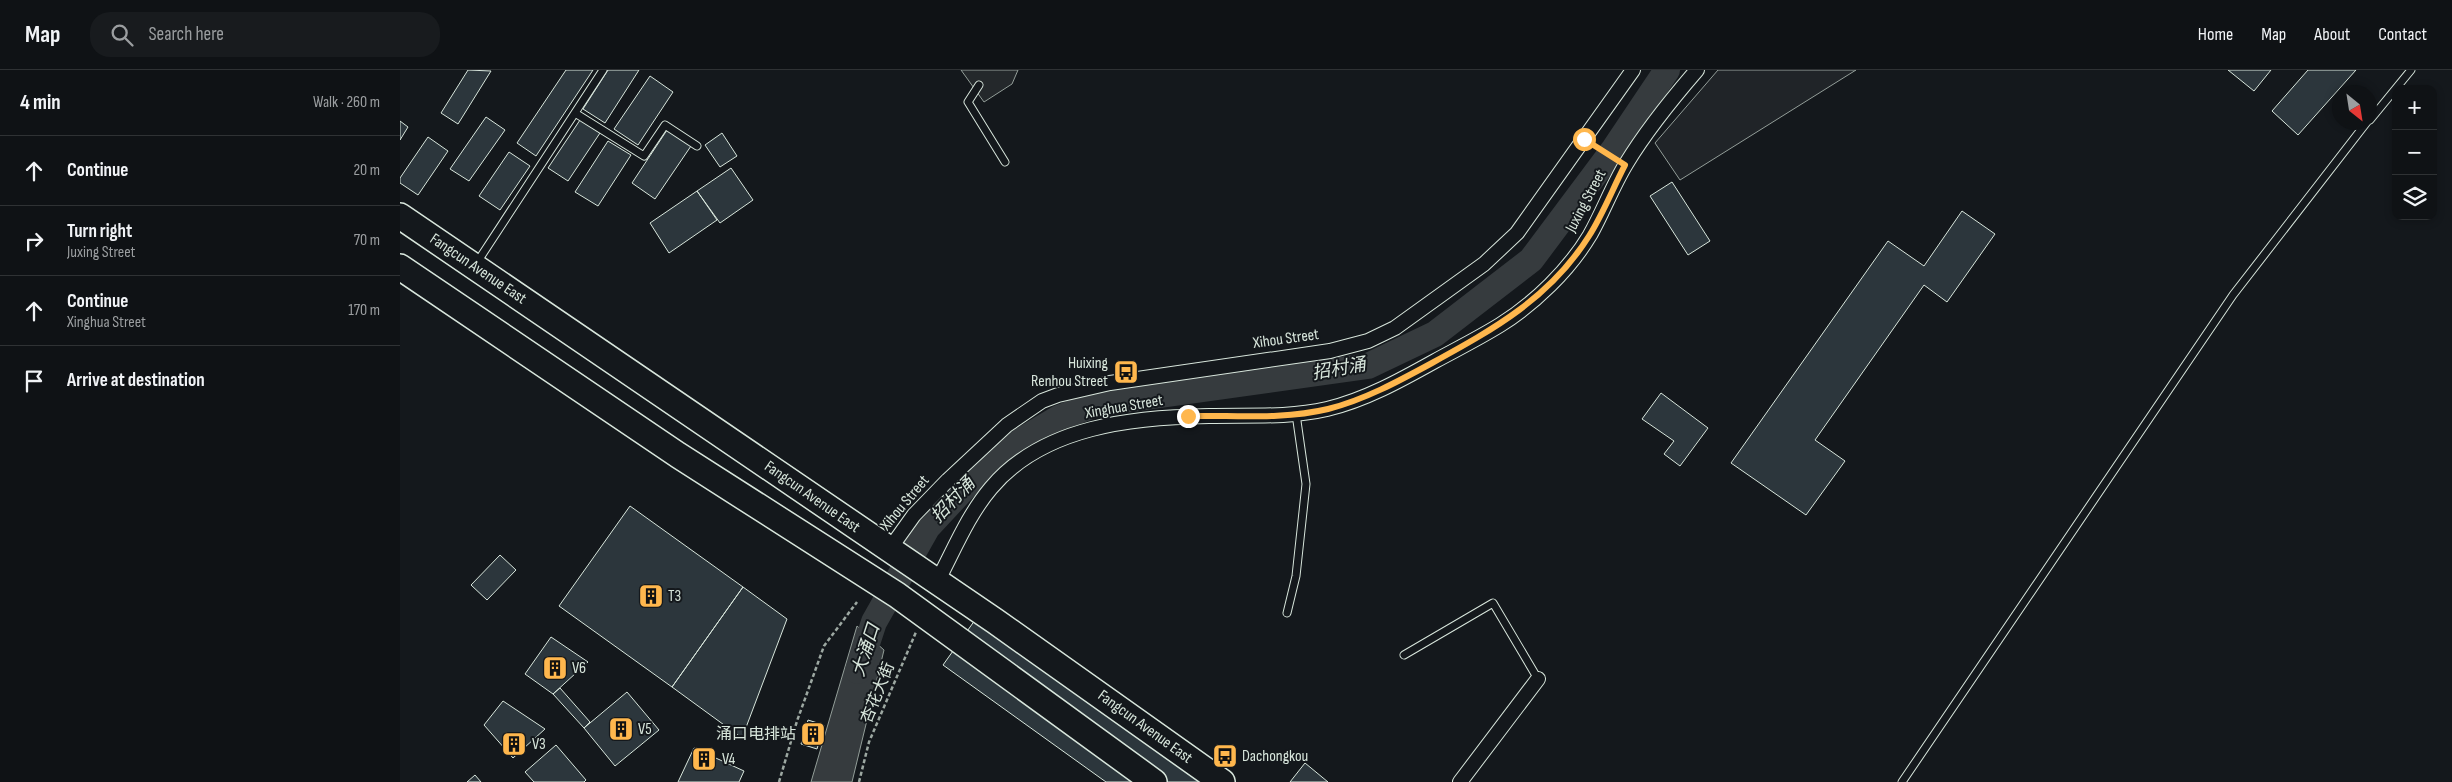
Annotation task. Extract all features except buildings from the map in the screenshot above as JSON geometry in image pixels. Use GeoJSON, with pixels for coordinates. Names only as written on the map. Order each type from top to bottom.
{"type":"FeatureCollection","features":[{"type":"Feature","properties":{"kind":"highway","name":"Fangcun Avenue East"},"geometry":{"type":"LineString","coordinates":[[400,216],[937,582],[1222,782]]}},
{"type":"Feature","properties":{"kind":"highway"},"geometry":{"type":"LineString","coordinates":[[400,267],[678,455],[889,590],[1154,782]]}},
{"type":"Feature","properties":{"kind":"street","name":"Xihou Street"},"geometry":{"type":"LineString","coordinates":[[901,558],[914,515],[948,480],[1007,425],[1042,401],[1058,395],[1110,383],[1330,351],[1384,335],[1502,249],[1532,214],[1633,70]]}},
{"type":"Feature","properties":{"kind":"street","name":"Juxing Street"},"geometry":{"type":"LineString","coordinates":[[1538,296],[1568,264],[1590,235],[1625,165],[1651,127],[1697,70]]}},
{"type":"Feature","properties":{"kind":"street","name":"Xinghua Street"},"geometry":{"type":"LineString","coordinates":[[937,582],[978,504],[992,487],[1019,462],[1051,444],[1070,435],[1124,422],[1168,417],[1296,414],[1328,409],[1352,402],[1406,377],[1495,328],[1538,296]]}},
{"type":"Feature","properties":{"kind":"street"},"geometry":{"type":"LineString","coordinates":[[1460,782],[1538,679]]}},
{"type":"Feature","properties":{"kind":"lane"},"geometry":{"type":"LineString","coordinates":[[474,266],[603,70]]}},
{"type":"Feature","properties":{"kind":"lane"},"geometry":{"type":"LineString","coordinates":[[2377,110],[2411,70]]}},
{"type":"Feature","properties":{"kind":"lane"},"geometry":{"type":"LineString","coordinates":[[979,85],[968,102],[1005,162]]}},
{"type":"Feature","properties":{"kind":"lane"},"geometry":{"type":"LineString","coordinates":[[575,112],[644,156],[665,125],[697,146]]}},
{"type":"Feature","properties":{"kind":"lane"},"geometry":{"type":"LineString","coordinates":[[1902,782],[2233,295],[2361,130]]}},
{"type":"Feature","properties":{"kind":"lane"},"geometry":{"type":"LineString","coordinates":[[1287,613],[1296,576],[1306,484],[1296,414]]}},
{"type":"Feature","properties":{"kind":"lane"},"geometry":{"type":"LineString","coordinates":[[1404,655],[1493,603],[1538,679]]}},
{"type":"Feature","properties":{"kind":"path"},"geometry":{"type":"LineString","coordinates":[[1584,139],[1625,165]]}},
{"type":"Feature","properties":{"kind":"path"},"geometry":{"type":"LineString","coordinates":[[779,782],[797,721],[824,646],[857,602]]}},
{"type":"Feature","properties":{"kind":"path","name":"杏花大街"},"geometry":{"type":"LineString","coordinates":[[858,782],[869,742],[924,615]]}},
{"type":"Feature","properties":{"kind":"shaded area"},"geometry":{"type":"Polygon","coordinates":[[[961,70],[1018,70],[1012,84],[984,102],[961,70]]]}},
{"type":"Feature","properties":{"kind":"shaded area"},"geometry":{"type":"Polygon","coordinates":[[[1718,70],[1856,70],[1680,180],[1655,143],[1718,70]]]}},
{"type":"Feature","properties":{"kind":"water","name":"大涌口"},"geometry":{"type":"Polygon","coordinates":[[[857,626],[884,650],[852,782],[811,782],[857,626]]]}},
{"type":"Feature","properties":{"kind":"waterway","name":"招村涌"},"geometry":{"type":"LineString","coordinates":[[858,671],[874,622],[927,528],[992,458],[1059,418],[1096,404],[1368,366],[1435,334],[1531,260],[1614,149],[1667,70]]}},
{"type":"Feature","properties":{"kind":"place","name":"Huixing Renhou Street"},"geometry":{"type":"Point","coordinates":[1126,372]}},
{"type":"Feature","properties":{"kind":"place","name":"T3"},"geometry":{"type":"Point","coordinates":[651,596]}},
{"type":"Feature","properties":{"kind":"place","name":"V6"},"geometry":{"type":"Point","coordinates":[555,668]}},
{"type":"Feature","properties":{"kind":"place","name":"V5"},"geometry":{"type":"Point","coordinates":[621,729]}},
{"type":"Feature","properties":{"kind":"place","name":"涌口电排站"},"geometry":{"type":"Point","coordinates":[813,734]}},
{"type":"Feature","properties":{"kind":"place","name":"V3"},"geometry":{"type":"Point","coordinates":[514,744]}},
{"type":"Feature","properties":{"kind":"place","name":"Dachongkou"},"geometry":{"type":"Point","coordinates":[1225,756]}},
{"type":"Feature","properties":{"kind":"place","name":"V4"},"geometry":{"type":"Point","coordinates":[704,759]}},
{"type":"Feature","properties":{"kind":"route"},"geometry":{"type":"LineString","coordinates":[[1188,416],[1284,416],[1328,409],[1352,402],[1406,377],[1503,324],[1538,296],[1574,257],[1590,235],[1625,165],[1584,139]]}}]}
